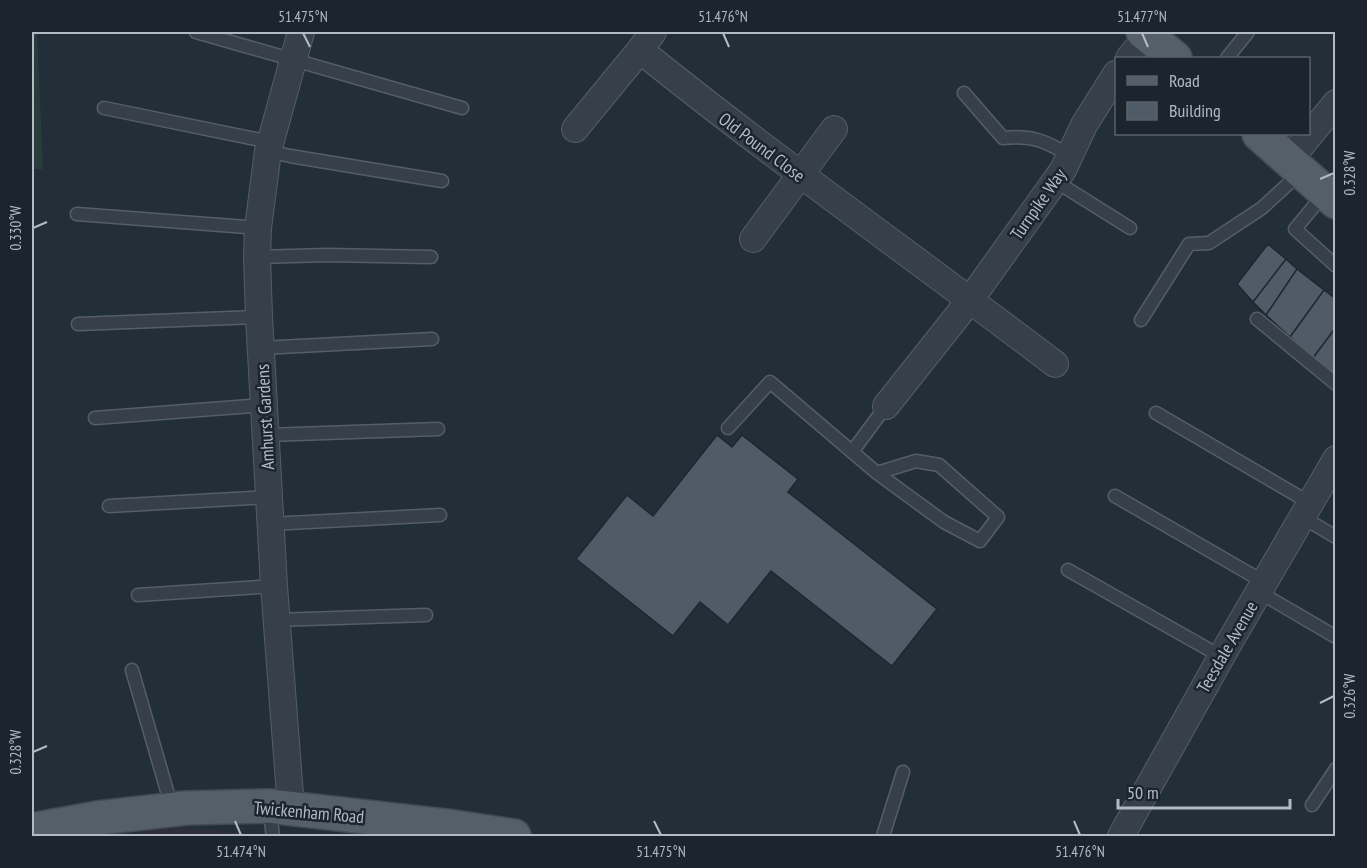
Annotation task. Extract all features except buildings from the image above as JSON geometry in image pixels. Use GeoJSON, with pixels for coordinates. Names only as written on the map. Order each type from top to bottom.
{"type":"FeatureCollection","features":[{"type":"Feature","properties":{"kind":"main road"},"geometry":{"type":"LineString","coordinates":[[1140,42],[1173,57]]}},
{"type":"Feature","properties":{"kind":"main road"},"geometry":{"type":"LineString","coordinates":[[1260,135],[1330,197]]}},
{"type":"Feature","properties":{"kind":"main road","name":"Twickenham Road"},"geometry":{"type":"LineString","coordinates":[[32,830],[98,818],[172,810],[454,826],[514,837]]}},
{"type":"Feature","properties":{"kind":"street","name":"Amhurst Gardens"},"geometry":{"type":"LineString","coordinates":[[278,817],[276,620],[257,257],[258,228],[269,146],[301,32]]}},
{"type":"Feature","properties":{"kind":"street","name":"Old Pound Close"},"geometry":{"type":"LineString","coordinates":[[574,129],[646,41],[800,176],[970,300]]}},
{"type":"Feature","properties":{"kind":"street","name":"Turnpike Way"},"geometry":{"type":"LineString","coordinates":[[886,406],[970,300],[1063,170],[1096,104],[1115,76]]}},
{"type":"Feature","properties":{"kind":"street"},"geometry":{"type":"LineString","coordinates":[[1296,165],[1335,102]]}},
{"type":"Feature","properties":{"kind":"street"},"geometry":{"type":"LineString","coordinates":[[753,239],[834,129]]}},
{"type":"Feature","properties":{"kind":"street"},"geometry":{"type":"LineString","coordinates":[[970,300],[1055,364]]}},
{"type":"Feature","properties":{"kind":"street","name":"Teesdale Avenue"},"geometry":{"type":"LineString","coordinates":[[1121,837],[1335,459]]}},
{"type":"Feature","properties":{"kind":"lane"},"geometry":{"type":"LineString","coordinates":[[196,32],[462,108]]}},
{"type":"Feature","properties":{"kind":"lane"},"geometry":{"type":"LineString","coordinates":[[1228,57],[1248,32]]}},
{"type":"Feature","properties":{"kind":"lane"},"geometry":{"type":"LineString","coordinates":[[964,93],[1003,138],[1043,140],[1070,155]]}},
{"type":"Feature","properties":{"kind":"lane"},"geometry":{"type":"LineString","coordinates":[[104,108],[269,146],[290,156],[442,181]]}},
{"type":"Feature","properties":{"kind":"lane"},"geometry":{"type":"LineString","coordinates":[[1140,320],[1189,244],[1209,243],[1262,208],[1296,165]]}},
{"type":"Feature","properties":{"kind":"lane"},"geometry":{"type":"LineString","coordinates":[[1055,181],[1130,228]]}},
{"type":"Feature","properties":{"kind":"lane"},"geometry":{"type":"LineString","coordinates":[[1330,197],[1295,229],[1335,266]]}},
{"type":"Feature","properties":{"kind":"lane"},"geometry":{"type":"LineString","coordinates":[[77,214],[258,228]]}},
{"type":"Feature","properties":{"kind":"lane"},"geometry":{"type":"LineString","coordinates":[[257,257],[327,255],[431,257]]}},
{"type":"Feature","properties":{"kind":"lane"},"geometry":{"type":"LineString","coordinates":[[78,324],[259,317]]}},
{"type":"Feature","properties":{"kind":"lane"},"geometry":{"type":"LineString","coordinates":[[1257,320],[1335,384]]}},
{"type":"Feature","properties":{"kind":"lane"},"geometry":{"type":"LineString","coordinates":[[261,348],[432,339]]}},
{"type":"Feature","properties":{"kind":"lane"},"geometry":{"type":"LineString","coordinates":[[728,428],[770,382],[877,473],[944,522],[980,541],[998,517],[939,465],[916,461],[877,473]]}},
{"type":"Feature","properties":{"kind":"lane"},"geometry":{"type":"LineString","coordinates":[[95,418],[264,405]]}},
{"type":"Feature","properties":{"kind":"lane"},"geometry":{"type":"LineString","coordinates":[[852,452],[886,406]]}},
{"type":"Feature","properties":{"kind":"lane"},"geometry":{"type":"LineString","coordinates":[[1156,413],[1306,510],[1335,537]]}},
{"type":"Feature","properties":{"kind":"lane"},"geometry":{"type":"LineString","coordinates":[[267,435],[438,429]]}},
{"type":"Feature","properties":{"kind":"lane"},"geometry":{"type":"LineString","coordinates":[[1115,496],[1262,587],[1335,638]]}},
{"type":"Feature","properties":{"kind":"lane"},"geometry":{"type":"LineString","coordinates":[[109,506],[269,497]]}},
{"type":"Feature","properties":{"kind":"lane"},"geometry":{"type":"LineString","coordinates":[[270,524],[440,515]]}},
{"type":"Feature","properties":{"kind":"lane"},"geometry":{"type":"LineString","coordinates":[[1068,570],[1222,657]]}},
{"type":"Feature","properties":{"kind":"lane"},"geometry":{"type":"LineString","coordinates":[[138,595],[274,586]]}},
{"type":"Feature","properties":{"kind":"lane"},"geometry":{"type":"LineString","coordinates":[[276,620],[426,615]]}},
{"type":"Feature","properties":{"kind":"lane"},"geometry":{"type":"LineString","coordinates":[[132,669],[172,810]]}},
{"type":"Feature","properties":{"kind":"lane"},"geometry":{"type":"LineString","coordinates":[[1312,805],[1335,769]]}},
{"type":"Feature","properties":{"kind":"lane"},"geometry":{"type":"LineString","coordinates":[[884,837],[903,772]]}},
{"type":"Feature","properties":{"kind":"shaded area"},"geometry":{"type":"Polygon","coordinates":[[[157,825],[273,836],[127,836],[157,825]]]}},
{"type":"Feature","properties":{"kind":"green space"},"geometry":{"type":"Polygon","coordinates":[[[32,32],[37,32],[43,169],[32,169],[32,32]]]}}]}
